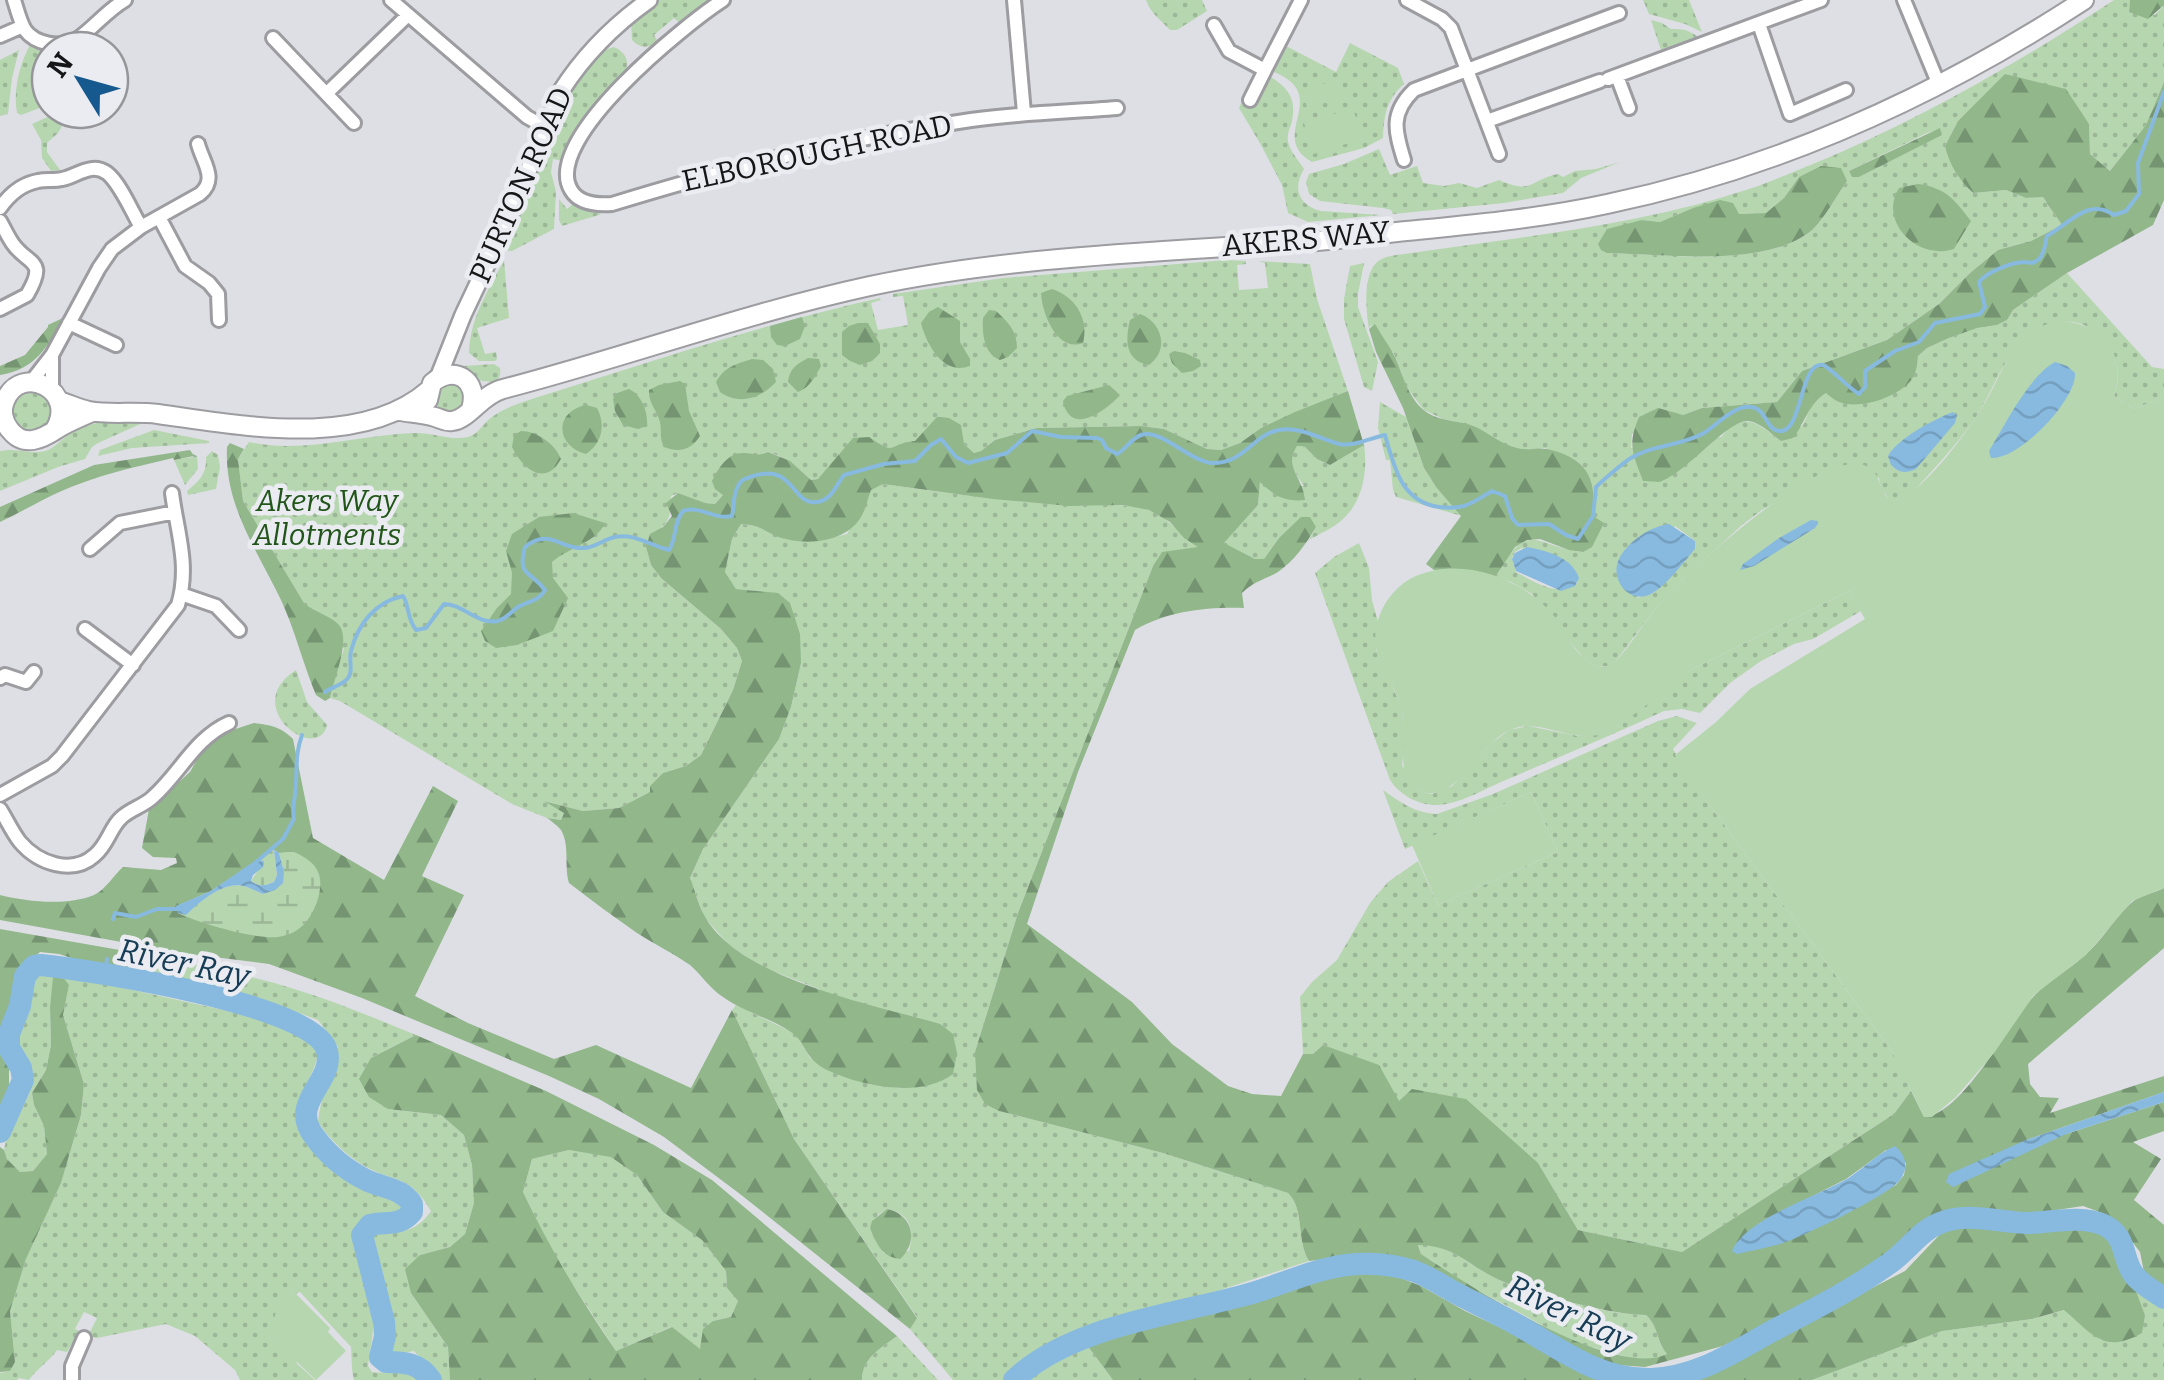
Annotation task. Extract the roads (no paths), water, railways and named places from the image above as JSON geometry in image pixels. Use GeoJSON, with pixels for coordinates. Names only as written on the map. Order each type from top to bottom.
{"type":"FeatureCollection","features":[{"type":"Feature","properties":{"kind":"main road","name":"AKERS WAY"},"geometry":{"type":"LineString","coordinates":[[471,409],[497,390],[790,306],[915,277],[1017,262],[1343,239],[1527,218],[1609,204],[1694,183],[1856,126],[1940,85],[2084,0]]}},
{"type":"Feature","properties":{"kind":"main road"},"geometry":{"type":"LineString","coordinates":[[56,395],[61,416],[48,436],[36,440],[18,437],[2,418],[6,399],[15,386],[45,385],[56,395],[92,412],[155,414],[229,425],[290,428],[350,423],[400,411],[460,419],[471,409],[474,394],[466,381],[452,374],[400,411]]}},
{"type":"Feature","properties":{"kind":"main road","name":"AKERS WAY"},"geometry":{"type":"LineString","coordinates":[[466,381],[497,390]]}},
{"type":"Feature","properties":{"kind":"main road"},"geometry":{"type":"LineString","coordinates":[[433,384],[428,405],[438,417]]}},
{"type":"Feature","properties":{"kind":"main road"},"geometry":{"type":"LineString","coordinates":[[54,430],[92,412]]}},
{"type":"Feature","properties":{"kind":"main road"},"geometry":{"type":"LineString","coordinates":[[0,446],[18,437]]}},
{"type":"Feature","properties":{"kind":"street"},"geometry":{"type":"LineString","coordinates":[[14,0],[30,35],[54,44],[76,40],[124,0]]}},
{"type":"Feature","properties":{"kind":"street"},"geometry":{"type":"LineString","coordinates":[[392,0],[519,110],[545,126]]}},
{"type":"Feature","properties":{"kind":"street","name":"PURTON ROAD"},"geometry":{"type":"LineString","coordinates":[[433,384],[508,220],[561,91],[588,54],[648,0]]}},
{"type":"Feature","properties":{"kind":"street","name":"PURTON ROAD"},"geometry":{"type":"LineString","coordinates":[[574,146],[599,111],[642,65],[723,0]]}},
{"type":"Feature","properties":{"kind":"street"},"geometry":{"type":"LineString","coordinates":[[1014,0],[1024,114]]}},
{"type":"Feature","properties":{"kind":"street"},"geometry":{"type":"LineString","coordinates":[[1250,100],[1301,0]]}},
{"type":"Feature","properties":{"kind":"street"},"geometry":{"type":"LineString","coordinates":[[1406,0],[1426,4],[1450,28],[1498,154]]}},
{"type":"Feature","properties":{"kind":"street"},"geometry":{"type":"LineString","coordinates":[[1487,120],[1822,0]]}},
{"type":"Feature","properties":{"kind":"street"},"geometry":{"type":"LineString","coordinates":[[1904,0],[1940,85]]}},
{"type":"Feature","properties":{"kind":"street"},"geometry":{"type":"LineString","coordinates":[[1404,160],[1396,127],[1403,103],[1414,90],[1619,13]]}},
{"type":"Feature","properties":{"kind":"street"},"geometry":{"type":"LineString","coordinates":[[327,93],[408,15]]}},
{"type":"Feature","properties":{"kind":"street"},"geometry":{"type":"LineString","coordinates":[[1758,24],[1790,114],[1846,90]]}},
{"type":"Feature","properties":{"kind":"street"},"geometry":{"type":"LineString","coordinates":[[1214,25],[1228,51],[1265,70]]}},
{"type":"Feature","properties":{"kind":"street"},"geometry":{"type":"LineString","coordinates":[[0,36],[23,26]]}},
{"type":"Feature","properties":{"kind":"street"},"geometry":{"type":"LineString","coordinates":[[274,38],[354,123]]}},
{"type":"Feature","properties":{"kind":"street"},"geometry":{"type":"LineString","coordinates":[[1608,79],[1629,108]]}},
{"type":"Feature","properties":{"kind":"street","name":"ELBOROUGH ROAD"},"geometry":{"type":"LineString","coordinates":[[574,146],[566,176],[571,190],[586,202],[603,205],[780,155],[874,136],[1024,114],[1117,108]]}},
{"type":"Feature","properties":{"kind":"street"},"geometry":{"type":"LineString","coordinates":[[15,386],[52,355],[112,249],[208,187],[198,144]]}},
{"type":"Feature","properties":{"kind":"street"},"geometry":{"type":"LineString","coordinates":[[0,208],[11,194],[38,180],[58,180],[100,169],[111,177],[141,227]]}},
{"type":"Feature","properties":{"kind":"street"},"geometry":{"type":"LineString","coordinates":[[159,217],[185,266],[218,294],[219,320]]}},
{"type":"Feature","properties":{"kind":"street"},"geometry":{"type":"LineString","coordinates":[[0,220],[13,244],[33,261],[36,271],[27,295],[0,308]]}},
{"type":"Feature","properties":{"kind":"street"},"geometry":{"type":"LineString","coordinates":[[69,323],[116,345]]}},
{"type":"Feature","properties":{"kind":"street"},"geometry":{"type":"LineString","coordinates":[[454,340],[466,381]]}},
{"type":"Feature","properties":{"kind":"street"},"geometry":{"type":"LineString","coordinates":[[52,355],[56,395]]}},
{"type":"Feature","properties":{"kind":"street"},"geometry":{"type":"LineString","coordinates":[[0,795],[52,766],[73,744],[172,613],[181,594],[184,562],[172,493]]}},
{"type":"Feature","properties":{"kind":"street"},"geometry":{"type":"LineString","coordinates":[[90,549],[120,523],[174,512]]}},
{"type":"Feature","properties":{"kind":"street"},"geometry":{"type":"LineString","coordinates":[[181,594],[216,606],[238,630]]}},
{"type":"Feature","properties":{"kind":"street"},"geometry":{"type":"LineString","coordinates":[[85,629],[134,665]]}},
{"type":"Feature","properties":{"kind":"street"},"geometry":{"type":"LineString","coordinates":[[0,678],[5,675],[26,682],[34,672]]}},
{"type":"Feature","properties":{"kind":"street"},"geometry":{"type":"LineString","coordinates":[[0,809],[17,838],[32,852],[62,866],[83,863],[108,841],[122,817],[155,796],[204,739],[230,723]]}},
{"type":"Feature","properties":{"kind":"street"},"geometry":{"type":"LineString","coordinates":[[68,1369],[84,1338]]}},
{"type":"Feature","properties":{"kind":"water"},"geometry":{"type":"Polygon","coordinates":[[[2055,362],[2075,373],[2067,398],[2030,440],[2016,450],[1991,458],[1989,451],[2018,402],[2036,378],[2055,362]]]}},
{"type":"Feature","properties":{"kind":"water"},"geometry":{"type":"Polygon","coordinates":[[[1953,412],[1957,415],[1955,423],[1916,469],[1902,472],[1891,465],[1888,456],[1899,443],[1953,412]]]}},
{"type":"Feature","properties":{"kind":"water"},"geometry":{"type":"Polygon","coordinates":[[[1811,520],[1818,521],[1815,528],[1754,566],[1740,570],[1779,538],[1811,520]]]}},
{"type":"Feature","properties":{"kind":"water"},"geometry":{"type":"Polygon","coordinates":[[[1669,524],[1695,541],[1695,549],[1651,594],[1643,597],[1629,593],[1619,582],[1619,559],[1640,536],[1669,524]]]}},
{"type":"Feature","properties":{"kind":"water"},"geometry":{"type":"Polygon","coordinates":[[[1527,547],[1565,560],[1579,578],[1575,586],[1561,591],[1516,571],[1512,559],[1527,547]]]}},
{"type":"Feature","properties":{"kind":"water"},"geometry":{"type":"Polygon","coordinates":[[[274,850],[279,853],[284,872],[283,883],[275,890],[263,894],[239,885],[230,886],[186,915],[178,913],[176,906],[211,891],[256,860],[264,861],[263,867],[251,881],[262,885],[274,882],[274,850]]]}},
{"type":"Feature","properties":{"kind":"water"},"geometry":{"type":"Polygon","coordinates":[[[2164,1092],[2164,1102],[2066,1134],[1953,1187],[1946,1182],[1949,1174],[2026,1140],[2164,1092]]]}},
{"type":"Feature","properties":{"kind":"water"},"geometry":{"type":"Polygon","coordinates":[[[1895,1146],[1904,1158],[1905,1171],[1893,1187],[1783,1243],[1737,1254],[1732,1251],[1752,1228],[1850,1177],[1895,1146]]]}},
{"type":"Feature","properties":{"kind":"waterway"},"geometry":{"type":"LineString","coordinates":[[325,692],[348,677],[358,632],[376,609],[393,599],[403,596],[416,630],[426,628],[444,604],[483,620],[498,621],[537,599],[545,590],[523,564],[525,547],[534,541],[548,539],[585,548],[622,536],[669,550],[683,511],[732,516],[736,489],[744,479],[776,475],[802,498],[822,501],[844,475],[884,464],[915,461],[941,439],[956,457],[968,463],[1007,453],[1032,431],[1097,438],[1117,454],[1138,436],[1149,434],[1211,463],[1232,459],[1279,430],[1302,431],[1344,445],[1385,435],[1401,481],[1426,504],[1461,507],[1492,491],[1505,496],[1518,525],[1549,524],[1578,539],[1593,516],[1596,487],[1631,458],[1704,433],[1745,407],[1760,411],[1775,430],[1787,429],[1815,367],[1826,366],[1859,394],[1865,387],[1865,371],[1895,351],[1919,342],[1935,323],[1980,314],[1985,307],[1979,282],[1987,275],[2012,264],[2037,261],[2047,236],[2079,214],[2096,209],[2114,215],[2126,211],[2139,194],[2138,163],[2164,92]]}},
{"type":"Feature","properties":{"kind":"waterway"},"geometry":{"type":"LineString","coordinates":[[255,863],[283,839],[294,819],[302,735]]}},
{"type":"Feature","properties":{"kind":"waterway"},"geometry":{"type":"LineString","coordinates":[[113,919],[115,913],[136,917],[157,909],[180,909]]}},
{"type":"Feature","properties":{"kind":"waterway"},"geometry":{"type":"LineString","coordinates":[[105,974],[107,959]]}},
{"type":"Feature","properties":{"kind":"waterway","name":"River Ray"},"geometry":{"type":"LineString","coordinates":[[0,1132],[23,1080],[9,1048],[9,1034],[20,1006],[25,976],[34,966],[104,974],[198,992],[284,1018],[313,1034],[327,1051],[328,1062],[309,1102],[307,1124],[331,1155],[351,1171],[398,1191],[412,1204],[412,1212],[403,1220],[370,1225],[362,1235],[384,1322],[380,1357],[386,1362],[417,1367],[431,1380]]}},
{"type":"Feature","properties":{"kind":"waterway","name":"River Ray"},"geometry":{"type":"LineString","coordinates":[[1014,1380],[1037,1362],[1093,1335],[1245,1295],[1322,1270],[1364,1264],[1389,1265],[1419,1273],[1567,1354],[1615,1375],[1668,1377],[1716,1362],[1819,1307],[1887,1265],[1932,1227],[1962,1218],[2029,1223],[2077,1220],[2104,1225],[2117,1235],[2134,1275],[2164,1298]]}},
{"type":"Feature","properties":{"kind":"park label","name":"Akers Way Allotments"},"geometry":{"type":"Point","coordinates":[327,518]}}]}
